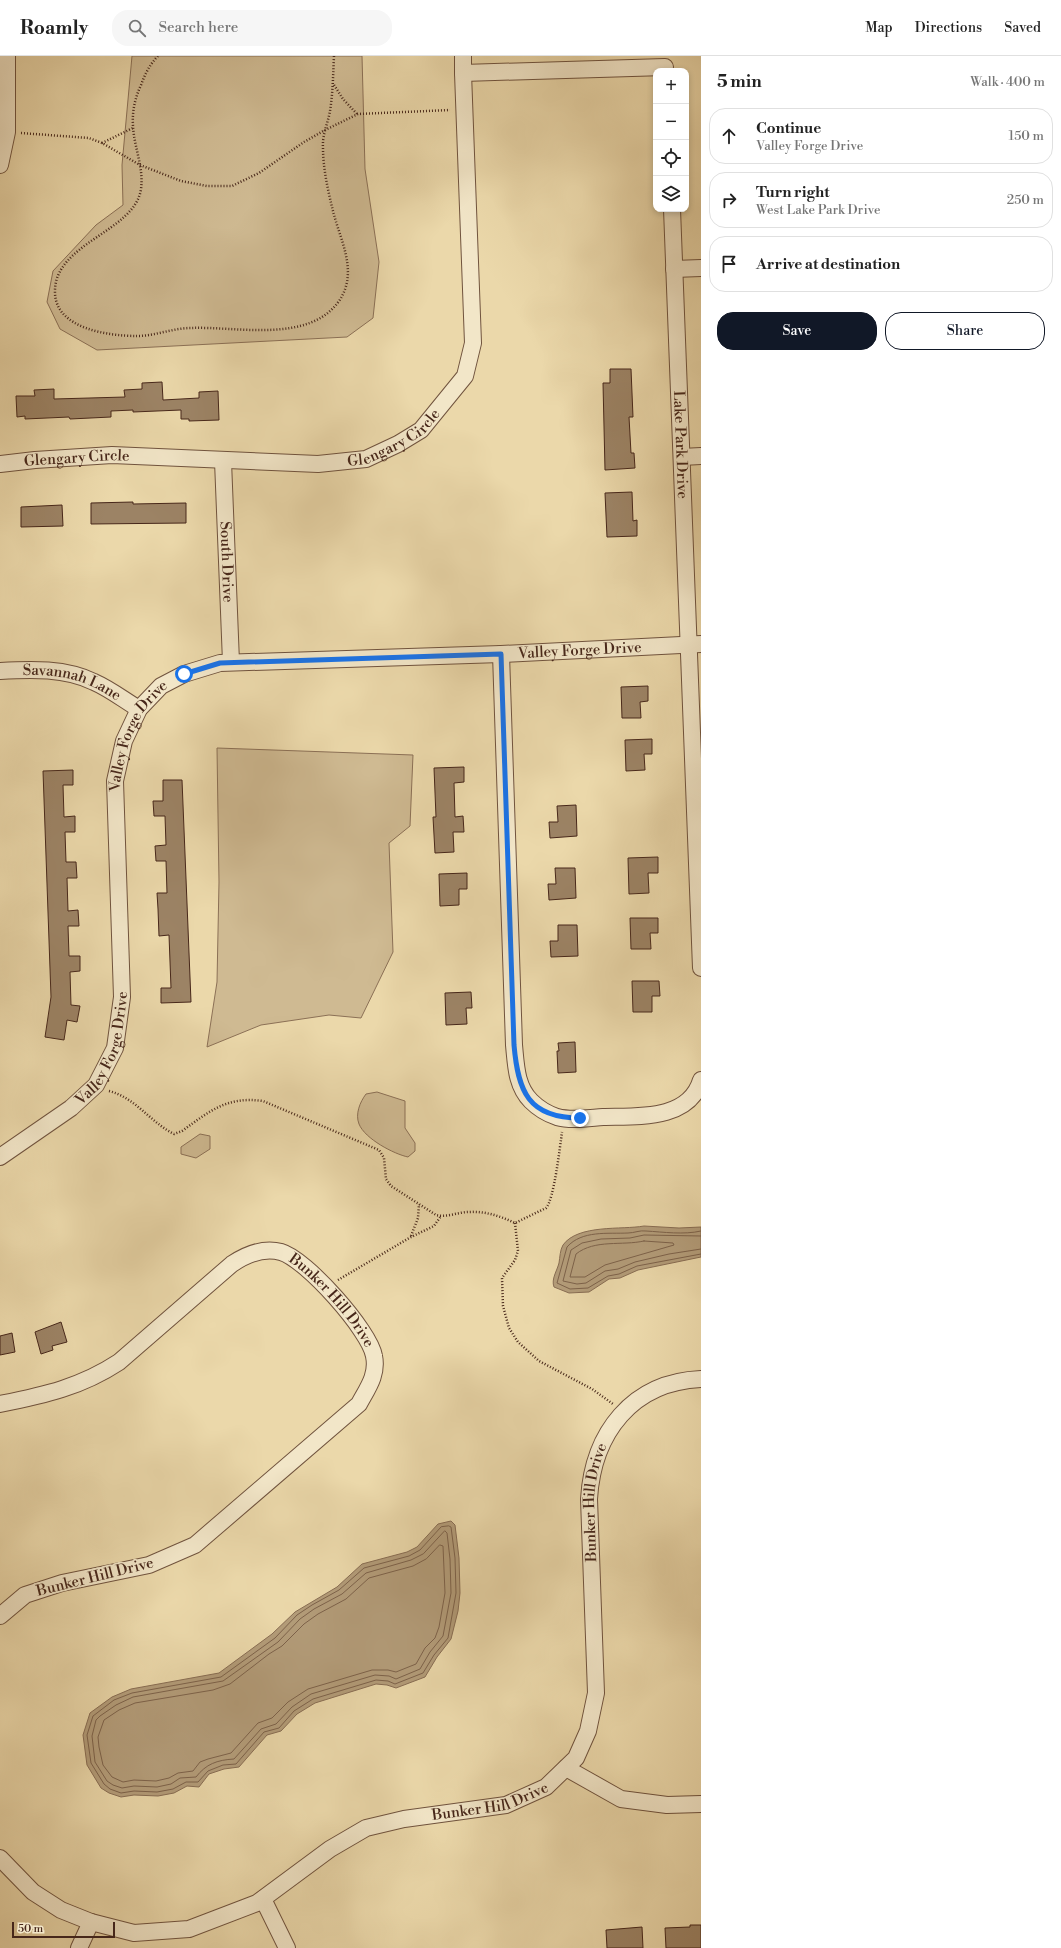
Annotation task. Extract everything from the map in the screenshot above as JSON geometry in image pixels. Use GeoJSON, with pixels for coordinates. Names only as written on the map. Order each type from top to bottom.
{"type":"FeatureCollection","features":[{"type":"Feature","properties":{"kind":"street"},"geometry":{"type":"LineString","coordinates":[[0,165],[7,132],[7,56]]}},
{"type":"Feature","properties":{"kind":"street","name":"Glengary Circle"},"geometry":{"type":"LineString","coordinates":[[0,464],[49,458],[112,455],[318,464],[366,459],[398,444],[421,430],[464,376],[473,343],[463,56]]}},
{"type":"Feature","properties":{"kind":"street"},"geometry":{"type":"LineString","coordinates":[[463,73],[665,65]]}},
{"type":"Feature","properties":{"kind":"street","name":"Lake Park Drive"},"geometry":{"type":"LineString","coordinates":[[672,212],[682,457],[695,644],[701,968]]}},
{"type":"Feature","properties":{"kind":"street"},"geometry":{"type":"LineString","coordinates":[[674,269],[701,268]]}},
{"type":"Feature","properties":{"kind":"street"},"geometry":{"type":"LineString","coordinates":[[682,457],[701,456]]}},
{"type":"Feature","properties":{"kind":"street","name":"South Drive"},"geometry":{"type":"LineString","coordinates":[[223,461],[231,662]]}},
{"type":"Feature","properties":{"kind":"street","name":"Valley Forge Drive"},"geometry":{"type":"LineString","coordinates":[[0,1157],[71,1108],[96,1085],[115,1048],[122,997],[115,781],[124,741],[139,709],[161,686],[184,674],[205,666],[231,662],[501,654],[695,644]]}},
{"type":"Feature","properties":{"kind":"street"},"geometry":{"type":"LineString","coordinates":[[501,654],[516,1068],[519,1082],[531,1101],[549,1114],[564,1118],[640,1116],[668,1112],[678,1107],[695,1092],[701,1080]]}},
{"type":"Feature","properties":{"kind":"street","name":"Savannah Lane"},"geometry":{"type":"LineString","coordinates":[[0,671],[33,669],[77,676],[94,682],[139,709]]}},
{"type":"Feature","properties":{"kind":"street","name":"Bunker Hill Drive"},"geometry":{"type":"LineString","coordinates":[[0,1404],[68,1389],[104,1372],[119,1362],[232,1264],[251,1253],[270,1250],[281,1252],[293,1257],[313,1272],[359,1327],[371,1344],[374,1356],[373,1379],[359,1404],[195,1545],[149,1565],[62,1582],[25,1595],[1,1613]]}},
{"type":"Feature","properties":{"kind":"street","name":"Bunker Hill Drive"},"geometry":{"type":"LineString","coordinates":[[0,1858],[33,1892],[61,1910],[91,1922],[134,1933],[189,1929],[257,1903],[330,1849],[366,1828],[404,1819],[506,1805],[546,1787],[576,1758],[588,1731],[596,1693],[589,1499],[590,1478],[598,1451],[623,1411],[639,1398],[660,1388],[701,1379]]}},
{"type":"Feature","properties":{"kind":"street"},"geometry":{"type":"LineString","coordinates":[[566,1768],[621,1799],[667,1805],[701,1804]]}},
{"type":"Feature","properties":{"kind":"street"},"geometry":{"type":"LineString","coordinates":[[263,1899],[287,1948]]}},
{"type":"Feature","properties":{"kind":"street"},"geometry":{"type":"LineString","coordinates":[[79,1948],[91,1922]]}},
{"type":"Feature","properties":{"kind":"path"},"geometry":{"type":"LineString","coordinates":[[158,56],[145,74],[135,99],[133,128],[140,165],[140,193],[131,210],[65,264],[57,279],[55,296],[60,311],[82,327],[96,332],[138,336],[188,328],[287,328],[313,322],[322,318],[340,300],[346,287],[348,264],[333,211],[323,148],[334,84],[334,56]]}},
{"type":"Feature","properties":{"kind":"path"},"geometry":{"type":"LineString","coordinates":[[334,84],[342,99],[358,114]]}},
{"type":"Feature","properties":{"kind":"path"},"geometry":{"type":"LineString","coordinates":[[7,132],[88,138],[102,143],[140,165],[181,181],[207,186],[232,186],[259,174],[325,130],[358,114],[464,109]]}},
{"type":"Feature","properties":{"kind":"path"},"geometry":{"type":"LineString","coordinates":[[102,143],[133,128]]}},
{"type":"Feature","properties":{"kind":"path"},"geometry":{"type":"LineString","coordinates":[[96,1085],[130,1100],[166,1130],[174,1134],[182,1131],[224,1103],[234,1100],[251,1099],[264,1101],[379,1150],[384,1158],[386,1179],[388,1182],[419,1204],[441,1216],[471,1212],[487,1213],[515,1223],[549,1206],[564,1118]]}},
{"type":"Feature","properties":{"kind":"path"},"geometry":{"type":"LineString","coordinates":[[411,1237],[418,1218],[419,1204]]}},
{"type":"Feature","properties":{"kind":"path"},"geometry":{"type":"LineString","coordinates":[[325,1287],[411,1237],[434,1226],[441,1216]]}},
{"type":"Feature","properties":{"kind":"path"},"geometry":{"type":"LineString","coordinates":[[515,1223],[518,1251],[515,1260],[502,1278],[503,1306],[509,1328],[518,1342],[539,1361],[592,1389],[623,1411]]}},
{"type":"Feature","properties":{"kind":"shaded area"},"geometry":{"type":"Polygon","coordinates":[[[132,56],[362,56],[365,169],[379,262],[373,318],[347,337],[97,350],[60,329],[47,302],[53,271],[96,225],[123,205],[122,165],[132,56]]]}},
{"type":"Feature","properties":{"kind":"shaded area"},"geometry":{"type":"Polygon","coordinates":[[[217,748],[413,755],[410,826],[389,843],[393,952],[361,1018],[329,1015],[261,1025],[207,1047],[217,982],[219,882],[217,748]]]}},
{"type":"Feature","properties":{"kind":"shaded area"},"geometry":{"type":"Polygon","coordinates":[[[377,1092],[405,1101],[405,1128],[415,1143],[415,1151],[408,1157],[395,1153],[380,1145],[362,1130],[359,1124],[358,1112],[362,1101],[366,1094],[377,1092]]]}},
{"type":"Feature","properties":{"kind":"shaded area"},"geometry":{"type":"Polygon","coordinates":[[[200,1134],[210,1136],[210,1149],[196,1158],[181,1154],[181,1147],[200,1134]]]}},
{"type":"Feature","properties":{"kind":"water"},"geometry":{"type":"Polygon","coordinates":[[[644,1226],[679,1228],[701,1227],[701,1257],[638,1270],[620,1278],[609,1279],[589,1292],[569,1293],[554,1287],[554,1278],[559,1263],[561,1249],[570,1238],[589,1231],[601,1229],[644,1226]]]}},
{"type":"Feature","properties":{"kind":"water"},"geometry":{"type":"Polygon","coordinates":[[[451,1521],[455,1525],[459,1558],[460,1593],[458,1611],[451,1639],[437,1657],[425,1677],[396,1688],[376,1684],[315,1703],[297,1714],[281,1731],[267,1735],[239,1767],[224,1769],[209,1774],[199,1787],[187,1786],[174,1793],[158,1796],[134,1795],[121,1797],[109,1793],[101,1788],[87,1765],[83,1735],[90,1713],[112,1697],[131,1689],[219,1673],[272,1634],[295,1612],[337,1587],[362,1564],[407,1552],[417,1547],[438,1524],[451,1521]]]}},
{"type":"Feature","properties":{"kind":"building"},"geometry":{"type":"Polygon","coordinates":[[[610,369],[631,369],[633,417],[629,417],[631,453],[634,453],[635,468],[605,470],[603,383],[610,383],[610,369]]]}},
{"type":"Feature","properties":{"kind":"building"},"geometry":{"type":"Polygon","coordinates":[[[162,382],[163,400],[199,398],[199,392],[218,391],[219,420],[189,421],[189,419],[181,419],[181,410],[133,412],[133,410],[111,411],[111,417],[70,419],[69,417],[25,419],[25,416],[17,417],[16,396],[35,396],[34,390],[54,389],[54,399],[125,397],[124,390],[142,389],[142,383],[162,382]]]}},
{"type":"Feature","properties":{"kind":"building"},"geometry":{"type":"Polygon","coordinates":[[[632,492],[633,521],[637,520],[637,536],[607,537],[605,493],[632,492]]]}},
{"type":"Feature","properties":{"kind":"building"},"geometry":{"type":"Polygon","coordinates":[[[133,502],[133,504],[186,503],[186,523],[91,524],[91,503],[133,502]]]}},
{"type":"Feature","properties":{"kind":"building"},"geometry":{"type":"Polygon","coordinates":[[[62,505],[63,526],[21,527],[21,507],[62,505]]]}},
{"type":"Feature","properties":{"kind":"building"},"geometry":{"type":"Polygon","coordinates":[[[648,686],[648,701],[640,702],[641,718],[622,718],[621,687],[648,686]]]}},
{"type":"Feature","properties":{"kind":"building"},"geometry":{"type":"Polygon","coordinates":[[[652,739],[652,754],[644,754],[645,770],[626,771],[625,740],[652,739]]]}},
{"type":"Feature","properties":{"kind":"building"},"geometry":{"type":"Polygon","coordinates":[[[464,767],[464,782],[454,783],[455,817],[463,816],[464,832],[453,832],[454,852],[435,853],[433,817],[436,817],[434,768],[464,767]]]}},
{"type":"Feature","properties":{"kind":"building"},"geometry":{"type":"Polygon","coordinates":[[[73,770],[73,785],[63,785],[64,817],[75,816],[75,832],[65,832],[66,862],[76,862],[77,878],[67,878],[68,911],[78,910],[79,926],[68,926],[69,956],[80,956],[80,971],[70,972],[71,1005],[80,1006],[77,1022],[67,1020],[64,1040],[45,1037],[51,997],[43,771],[73,770]]]}},
{"type":"Feature","properties":{"kind":"building"},"geometry":{"type":"Polygon","coordinates":[[[163,780],[182,780],[191,1002],[161,1003],[161,988],[171,988],[169,935],[159,936],[157,893],[167,893],[166,861],[156,861],[155,846],[166,845],[165,816],[154,816],[153,801],[163,801],[163,780]]]}},
{"type":"Feature","properties":{"kind":"building"},"geometry":{"type":"Polygon","coordinates":[[[576,805],[577,836],[550,838],[549,822],[558,822],[557,806],[576,805]]]}},
{"type":"Feature","properties":{"kind":"building"},"geometry":{"type":"Polygon","coordinates":[[[658,857],[658,873],[648,873],[649,893],[629,894],[628,858],[658,857]]]}},
{"type":"Feature","properties":{"kind":"building"},"geometry":{"type":"Polygon","coordinates":[[[555,868],[575,868],[576,898],[549,900],[548,884],[556,884],[555,868]]]}},
{"type":"Feature","properties":{"kind":"building"},"geometry":{"type":"Polygon","coordinates":[[[467,873],[467,889],[459,889],[459,905],[440,906],[439,874],[467,873]]]}},
{"type":"Feature","properties":{"kind":"building"},"geometry":{"type":"Polygon","coordinates":[[[630,918],[658,918],[658,933],[650,933],[651,949],[631,949],[630,918]]]}},
{"type":"Feature","properties":{"kind":"building"},"geometry":{"type":"Polygon","coordinates":[[[558,925],[577,925],[578,956],[551,957],[550,941],[558,941],[558,925]]]}},
{"type":"Feature","properties":{"kind":"building"},"geometry":{"type":"Polygon","coordinates":[[[632,981],[659,981],[660,996],[652,996],[652,1012],[633,1012],[632,981]]]}},
{"type":"Feature","properties":{"kind":"building"},"geometry":{"type":"Polygon","coordinates":[[[471,992],[472,1008],[466,1008],[467,1024],[446,1025],[445,993],[471,992]]]}},
{"type":"Feature","properties":{"kind":"building"},"geometry":{"type":"Polygon","coordinates":[[[575,1042],[576,1072],[558,1073],[558,1043],[575,1042]]]}},
{"type":"Feature","properties":{"kind":"building"},"geometry":{"type":"Polygon","coordinates":[[[61,1322],[67,1342],[52,1346],[53,1350],[41,1354],[35,1332],[61,1322]]]}},
{"type":"Feature","properties":{"kind":"building"},"geometry":{"type":"Polygon","coordinates":[[[12,1333],[15,1352],[0,1355],[0,1336],[12,1333]]]}},
{"type":"Feature","properties":{"kind":"building"},"geometry":{"type":"Polygon","coordinates":[[[690,1925],[701,1925],[701,1948],[666,1948],[665,1928],[690,1927],[690,1925]]]}},
{"type":"Feature","properties":{"kind":"building"},"geometry":{"type":"Polygon","coordinates":[[[642,1927],[643,1948],[607,1948],[606,1930],[642,1927]]]}},
{"type":"Feature","properties":{"kind":"route"},"geometry":{"type":"LineString","coordinates":[[184,674],[205,666],[220,663],[501,654],[514,1045],[517,1073],[519,1082],[524,1092],[531,1101],[540,1108],[549,1114],[558,1117],[580,1118]]}}]}
